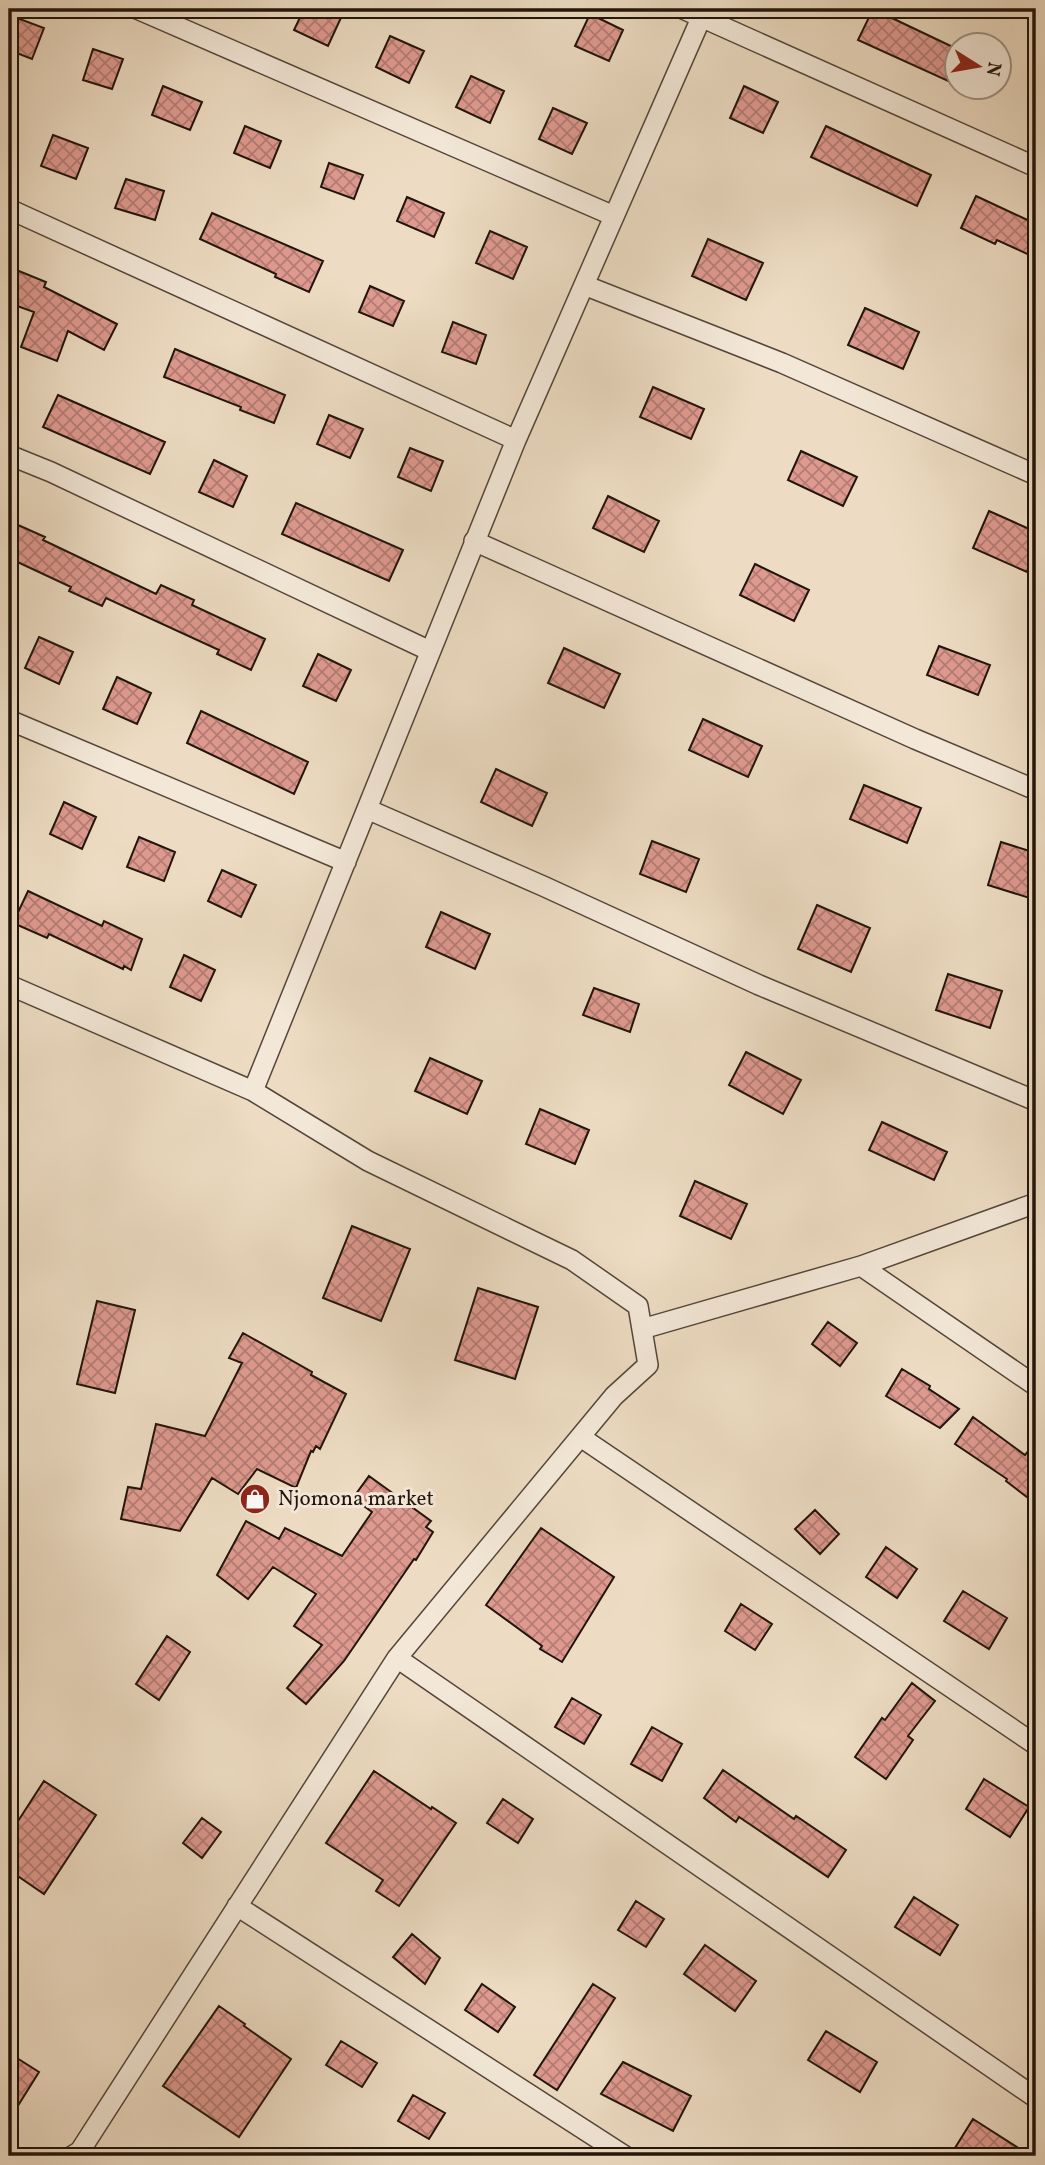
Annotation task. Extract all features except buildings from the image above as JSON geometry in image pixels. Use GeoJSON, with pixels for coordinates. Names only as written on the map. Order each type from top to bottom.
{"type":"FeatureCollection","features":[{"type":"Feature","properties":{"kind":"lane"},"geometry":{"type":"LineString","coordinates":[[136,9],[614,216]]}},
{"type":"Feature","properties":{"kind":"lane"},"geometry":{"type":"LineString","coordinates":[[682,9],[703,13],[1036,167]]}},
{"type":"Feature","properties":{"kind":"lane"},"geometry":{"type":"LineString","coordinates":[[253,1091],[516,439],[703,13]]}},
{"type":"Feature","properties":{"kind":"lane"},"geometry":{"type":"LineString","coordinates":[[9,209],[516,439]]}},
{"type":"Feature","properties":{"kind":"lane"},"geometry":{"type":"LineString","coordinates":[[584,285],[782,363],[1036,475]]}},
{"type":"Feature","properties":{"kind":"lane"},"geometry":{"type":"LineString","coordinates":[[9,455],[51,471],[430,651]]}},
{"type":"Feature","properties":{"kind":"lane"},"geometry":{"type":"LineString","coordinates":[[474,541],[1036,790]]}},
{"type":"Feature","properties":{"kind":"lane"},"geometry":{"type":"LineString","coordinates":[[9,720],[346,862]]}},
{"type":"Feature","properties":{"kind":"lane"},"geometry":{"type":"LineString","coordinates":[[366,809],[759,985],[1036,1101]]}},
{"type":"Feature","properties":{"kind":"lane"},"geometry":{"type":"LineString","coordinates":[[9,985],[253,1091],[368,1161],[572,1260],[638,1306],[648,1365],[614,1396],[582,1438],[397,1658],[80,2154]]}},
{"type":"Feature","properties":{"kind":"lane"},"geometry":{"type":"LineString","coordinates":[[642,1329],[861,1266],[1036,1203]]}},
{"type":"Feature","properties":{"kind":"lane"},"geometry":{"type":"LineString","coordinates":[[861,1266],[1036,1386]]}},
{"type":"Feature","properties":{"kind":"lane"},"geometry":{"type":"LineString","coordinates":[[582,1438],[1036,1745]]}},
{"type":"Feature","properties":{"kind":"lane"},"geometry":{"type":"LineString","coordinates":[[397,1658],[1036,2098]]}},
{"type":"Feature","properties":{"kind":"lane"},"geometry":{"type":"LineString","coordinates":[[237,1906],[625,2156]]}},
{"type":"Feature","properties":{"kind":"place","name":"Njomona market"},"geometry":{"type":"Point","coordinates":[255,1499]}}]}
